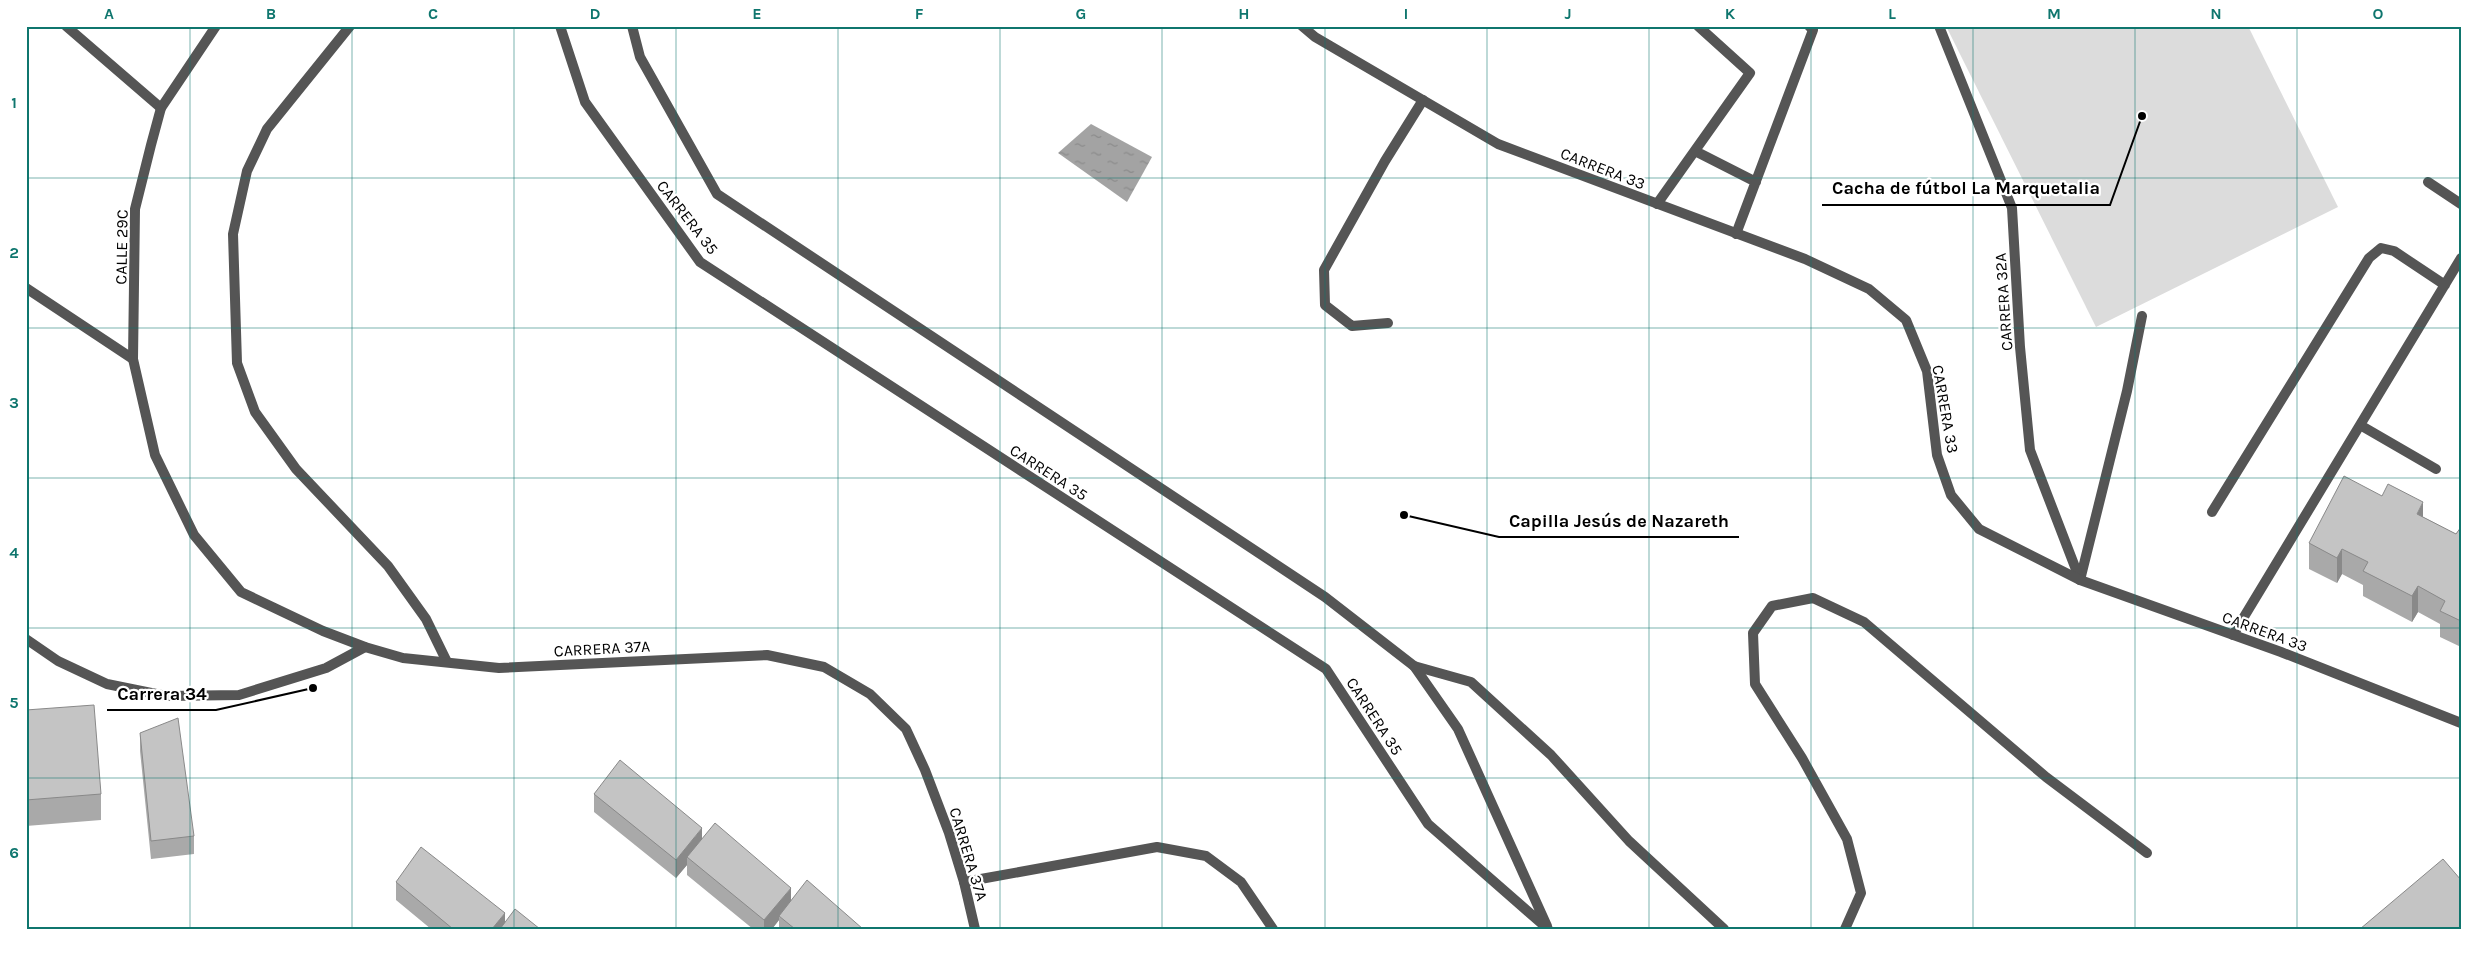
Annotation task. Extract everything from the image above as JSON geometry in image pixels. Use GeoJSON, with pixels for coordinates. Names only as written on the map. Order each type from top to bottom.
{"type":"FeatureCollection","features":[{"type":"Feature","properties":{"kind":"street"},"geometry":{"type":"LineString","coordinates":[[66,26],[161,108]]}},
{"type":"Feature","properties":{"kind":"street","name":"CALLE 29C"},"geometry":{"type":"LineString","coordinates":[[156,455],[133,359],[135,209],[161,108],[216,26]]}},
{"type":"Feature","properties":{"kind":"street"},"geometry":{"type":"LineString","coordinates":[[350,26],[267,128],[247,171],[233,234],[237,363],[255,412],[296,469],[388,566],[426,619],[447,662]]}},
{"type":"Feature","properties":{"kind":"street","name":"CARRERA 35"},"geometry":{"type":"LineString","coordinates":[[560,26],[585,102],[700,262],[1326,669],[1428,824],[1549,929]]}},
{"type":"Feature","properties":{"kind":"street","name":"CARRERA 35"},"geometry":{"type":"LineString","coordinates":[[632,26],[640,57],[717,194],[1325,597],[1414,666],[1458,729],[1549,929]]}},
{"type":"Feature","properties":{"kind":"street","name":"CARRERA 33"},"geometry":{"type":"LineString","coordinates":[[1302,26],[1315,37],[1498,144],[1805,259],[1869,290],[1906,320],[1927,371],[1937,455],[1950,495],[1979,529],[2080,580],[2233,635],[2461,723]]}},
{"type":"Feature","properties":{"kind":"street"},"geometry":{"type":"LineString","coordinates":[[1657,204],[1750,73],[1698,26]]}},
{"type":"Feature","properties":{"kind":"street"},"geometry":{"type":"LineString","coordinates":[[1736,234],[1813,30],[1809,26]]}},
{"type":"Feature","properties":{"kind":"street","name":"CARRERA 32A"},"geometry":{"type":"LineString","coordinates":[[1939,26],[2012,208],[2020,347],[2030,450],[2080,580]]}},
{"type":"Feature","properties":{"kind":"street"},"geometry":{"type":"LineString","coordinates":[[1388,322],[1352,326],[1325,305],[1324,270],[1385,160],[1423,100]]}},
{"type":"Feature","properties":{"kind":"street"},"geometry":{"type":"LineString","coordinates":[[1695,151],[1756,182]]}},
{"type":"Feature","properties":{"kind":"street"},"geometry":{"type":"LineString","coordinates":[[2428,182],[2461,204]]}},
{"type":"Feature","properties":{"kind":"street"},"geometry":{"type":"LineString","coordinates":[[2212,512],[2369,258],[2381,248],[2394,251],[2445,285]]}},
{"type":"Feature","properties":{"kind":"street"},"geometry":{"type":"LineString","coordinates":[[2233,635],[2255,602],[2461,258]]}},
{"type":"Feature","properties":{"kind":"street"},"geometry":{"type":"LineString","coordinates":[[26,288],[133,359]]}},
{"type":"Feature","properties":{"kind":"street"},"geometry":{"type":"LineString","coordinates":[[2080,580],[2127,391],[2142,316]]}},
{"type":"Feature","properties":{"kind":"street"},"geometry":{"type":"LineString","coordinates":[[2360,424],[2436,469]]}},
{"type":"Feature","properties":{"kind":"street","name":"CARRERA 37A"},"geometry":{"type":"LineString","coordinates":[[156,455],[194,535],[241,592],[323,631],[365,647],[404,658],[499,668],[767,655],[824,667],[870,694],[906,729],[925,770],[964,882],[975,929]]}},
{"type":"Feature","properties":{"kind":"street"},"geometry":{"type":"LineString","coordinates":[[1844,929],[1861,894],[1847,839],[1802,758],[1755,684],[1753,633],[1772,606],[1813,598],[1864,622],[2046,777],[2147,853]]}},
{"type":"Feature","properties":{"kind":"street"},"geometry":{"type":"LineString","coordinates":[[26,639],[58,661],[107,684],[166,696],[239,695],[326,668],[365,647]]}},
{"type":"Feature","properties":{"kind":"street"},"geometry":{"type":"LineString","coordinates":[[1414,666],[1471,682],[1552,755],[1629,841],[1724,929]]}},
{"type":"Feature","properties":{"kind":"street"},"geometry":{"type":"LineString","coordinates":[[964,882],[1157,847],[1206,856],[1241,882],[1273,929]]}},
{"type":"Feature","properties":{"kind":"shaded area"},"geometry":{"type":"Polygon","coordinates":[[[1946,26],[2248,26],[2338,207],[2096,327],[1946,26]]]}},
{"type":"Feature","properties":{"kind":"water"},"geometry":{"type":"Polygon","coordinates":[[[1091,124],[1152,157],[1127,202],[1058,153],[1091,124]]]}},
{"type":"Feature","properties":{"kind":"building"},"geometry":{"type":"Polygon","coordinates":[[[2344,476],[2382,496],[2388,484],[2423,502],[2417,514],[2456,534],[2461,527],[2461,621],[2440,611],[2445,601],[2418,586],[2412,596],[2363,571],[2368,562],[2342,549],[2337,558],[2309,543],[2344,476]]]}},
{"type":"Feature","properties":{"kind":"building"},"geometry":{"type":"Polygon","coordinates":[[[94,705],[101,794],[26,800],[26,710],[94,705]]]}},
{"type":"Feature","properties":{"kind":"building"},"geometry":{"type":"Polygon","coordinates":[[[178,718],[194,836],[151,841],[140,733],[178,718]]]}},
{"type":"Feature","properties":{"kind":"building"},"geometry":{"type":"Polygon","coordinates":[[[620,760],[702,828],[676,860],[594,794],[620,760]]]}},
{"type":"Feature","properties":{"kind":"building"},"geometry":{"type":"Polygon","coordinates":[[[715,823],[791,888],[764,920],[687,857],[715,823]]]}},
{"type":"Feature","properties":{"kind":"building"},"geometry":{"type":"Polygon","coordinates":[[[421,847],[505,913],[492,929],[453,929],[396,882],[421,847]]]}},
{"type":"Feature","properties":{"kind":"building"},"geometry":{"type":"Polygon","coordinates":[[[2443,859],[2461,880],[2461,929],[2360,929],[2443,859]]]}},
{"type":"Feature","properties":{"kind":"building"},"geometry":{"type":"Polygon","coordinates":[[[807,880],[863,929],[795,929],[779,916],[807,880]]]}},
{"type":"Feature","properties":{"kind":"building"},"geometry":{"type":"Polygon","coordinates":[[[515,909],[540,929],[500,929],[515,909]]]}},
{"type":"Feature","properties":{"kind":"place","name":"Cacha de fútbol La Marquetalia"},"geometry":{"type":"Point","coordinates":[2142,116]}},
{"type":"Feature","properties":{"kind":"place","name":"Capilla Jesús de Nazareth"},"geometry":{"type":"Point","coordinates":[1404,515]}},
{"type":"Feature","properties":{"kind":"place","name":"Carrera 34"},"geometry":{"type":"Point","coordinates":[313,688]}}]}
